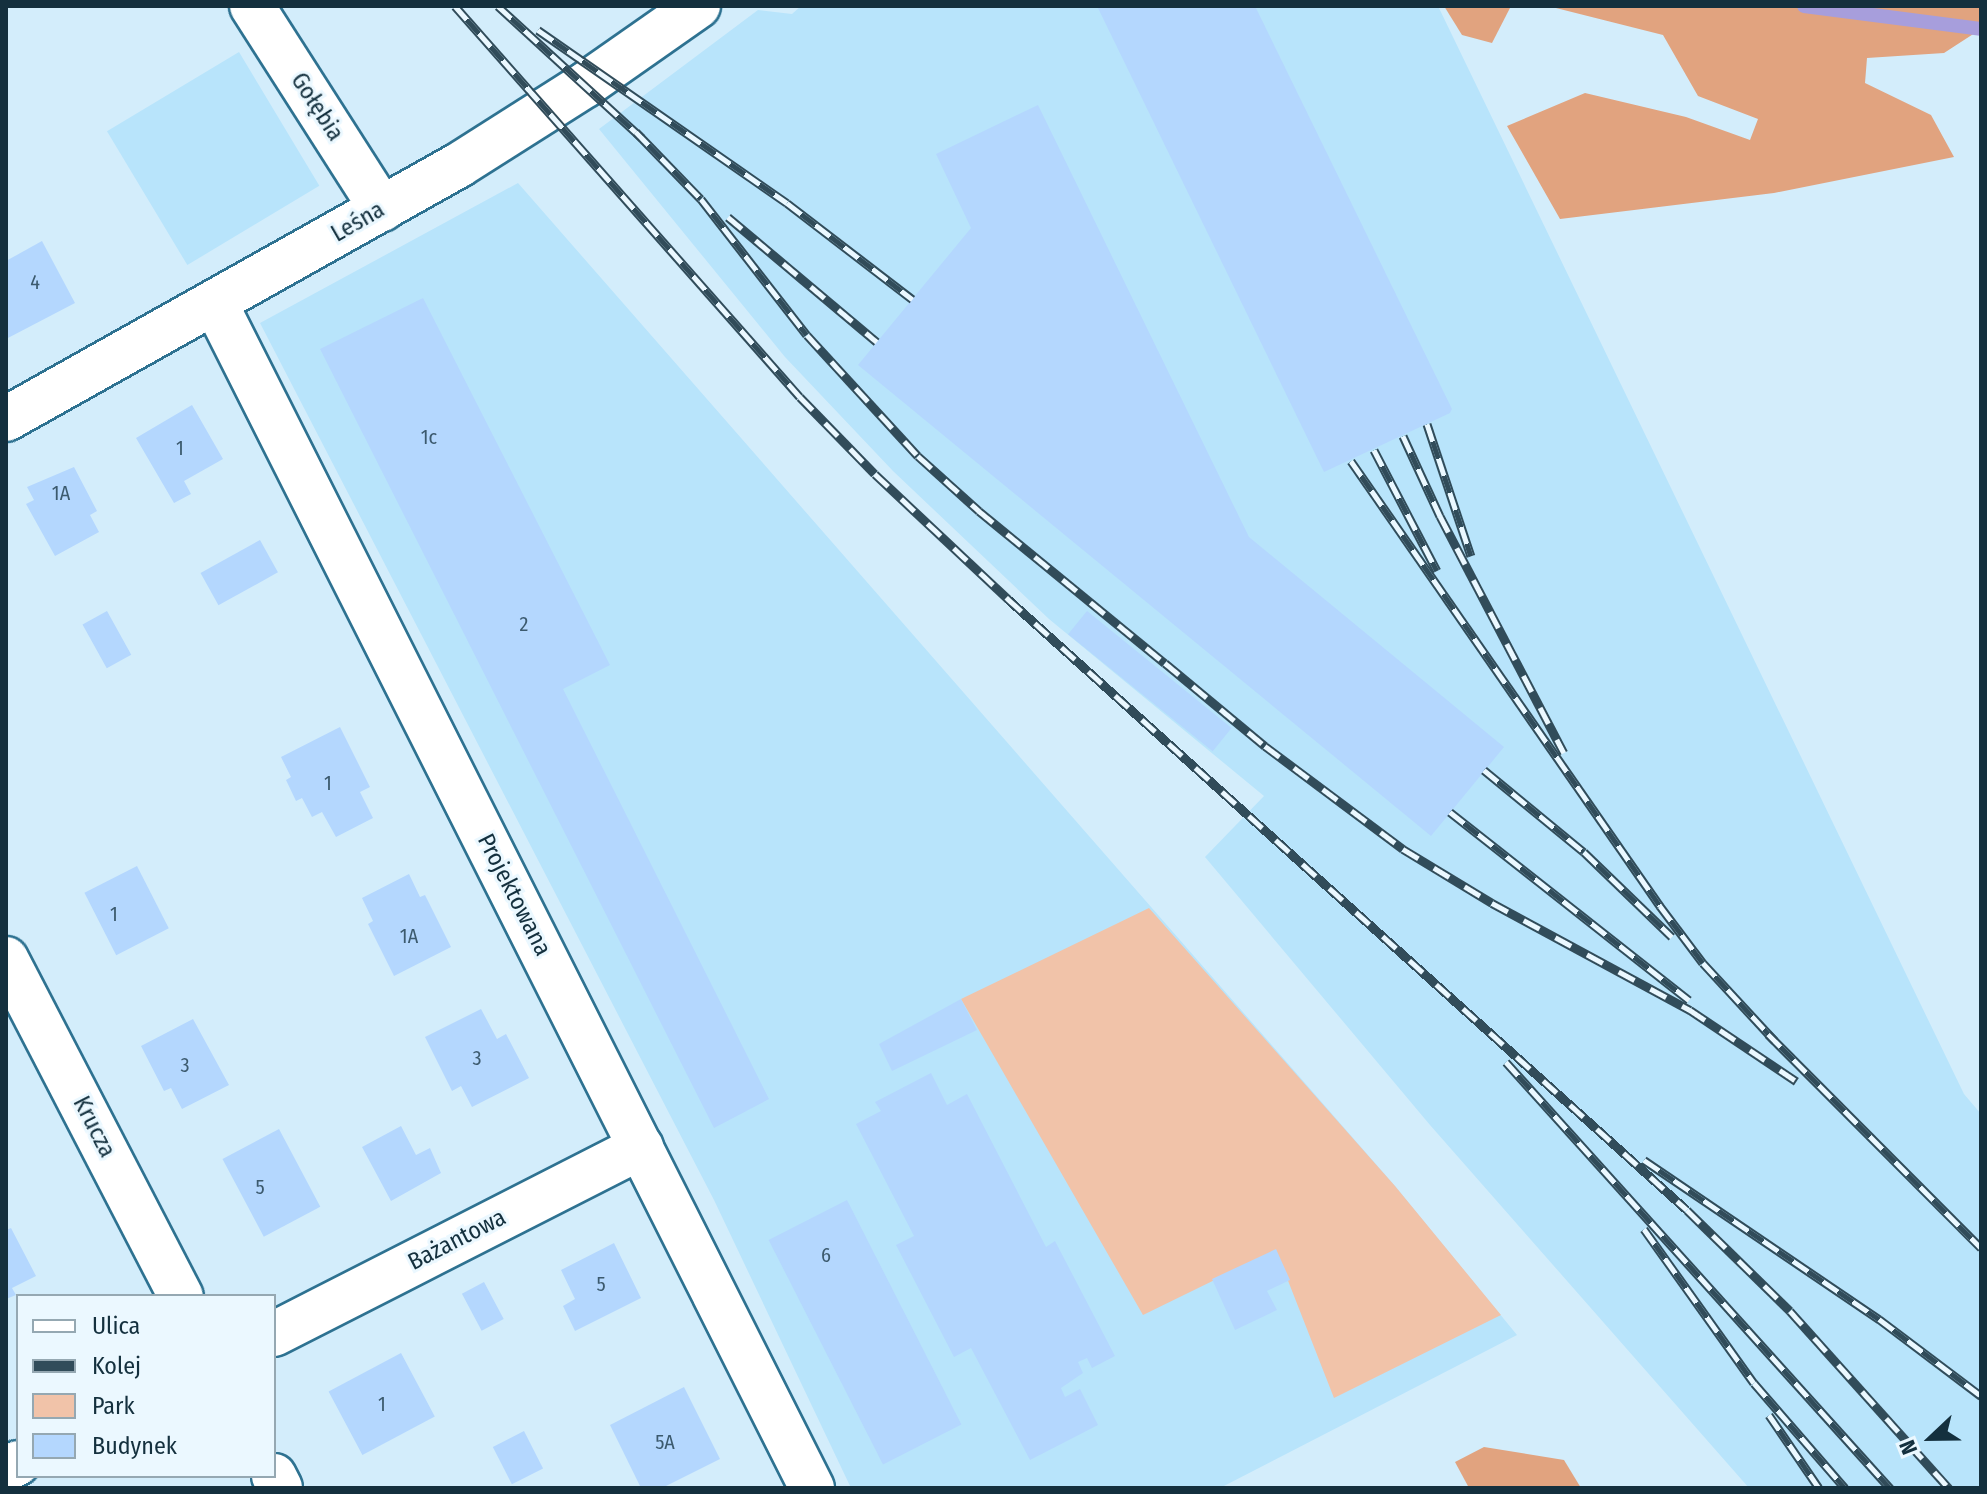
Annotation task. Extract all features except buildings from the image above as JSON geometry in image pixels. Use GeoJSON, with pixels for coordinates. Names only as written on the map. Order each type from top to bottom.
{"type":"FeatureCollection","features":[{"type":"Feature","properties":{"kind":"street","name":"Gołębia"},"geometry":{"type":"LineString","coordinates":[[252,6],[382,209]]}},
{"type":"Feature","properties":{"kind":"street","name":"Leśna"},"geometry":{"type":"LineString","coordinates":[[6,419],[382,209],[547,110],[698,6]]}},
{"type":"Feature","properties":{"kind":"street","name":"Projektowana"},"geometry":{"type":"LineString","coordinates":[[215,303],[812,1488]]}},
{"type":"Feature","properties":{"kind":"street","name":"Krucza"},"geometry":{"type":"LineString","coordinates":[[6,959],[180,1294]]}},
{"type":"Feature","properties":{"kind":"street","name":"Bażantowa"},"geometry":{"type":"LineString","coordinates":[[276,1333],[641,1147]]}},
{"type":"Feature","properties":{"kind":"shaded area"},"geometry":{"type":"Polygon","coordinates":[[[801,6],[1438,6],[1964,1094],[1981,1114],[1981,1488],[1749,1488],[1430,1125],[1205,857],[1264,796],[1049,619],[893,471],[785,357],[599,129],[758,10],[792,14],[801,6]]]}},
{"type":"Feature","properties":{"kind":"shaded area"},"geometry":{"type":"Polygon","coordinates":[[[1444,6],[1511,6],[1492,43],[1462,35],[1444,6]]]}},
{"type":"Feature","properties":{"kind":"shaded area"},"geometry":{"type":"Polygon","coordinates":[[[1548,6],[1981,6],[1981,29],[1944,53],[1867,58],[1865,83],[1931,115],[1954,157],[1774,193],[1560,219],[1507,126],[1585,93],[1686,117],[1750,140],[1758,119],[1698,96],[1663,35],[1548,6]]]}},
{"type":"Feature","properties":{"kind":"shaded area"},"geometry":{"type":"Polygon","coordinates":[[[239,52],[319,186],[187,265],[107,131],[239,52]]]}},
{"type":"Feature","properties":{"kind":"shaded area"},"geometry":{"type":"Polygon","coordinates":[[[518,183],[1395,1186],[1517,1335],[1220,1488],[851,1488],[714,1200],[260,323],[518,183]]]}},
{"type":"Feature","properties":{"kind":"shaded area"},"geometry":{"type":"Polygon","coordinates":[[[1484,1447],[1564,1460],[1581,1488],[1469,1488],[1455,1462],[1484,1447]]]}},
{"type":"Feature","properties":{"kind":"green space"},"geometry":{"type":"Polygon","coordinates":[[[1149,908],[1395,1186],[1501,1315],[1334,1398],[1276,1250],[1143,1315],[961,999],[1149,908]]]}},
{"type":"Feature","properties":{"kind":"waterway"},"geometry":{"type":"LineString","coordinates":[[1804,6],[1981,29]]}},
{"type":"Feature","properties":{"kind":"railway"},"geometry":{"type":"LineString","coordinates":[[455,6],[800,397],[875,474],[1008,599],[1687,1210],[1790,1311],[1949,1488]]}},
{"type":"Feature","properties":{"kind":"railway"},"geometry":{"type":"LineString","coordinates":[[498,6],[642,138]]}},
{"type":"Feature","properties":{"kind":"railway"},"geometry":{"type":"LineString","coordinates":[[538,30],[787,203],[912,299]]}},
{"type":"Feature","properties":{"kind":"railway"},"geometry":{"type":"LineString","coordinates":[[636,132],[701,199],[807,335],[918,456],[979,511],[1265,746],[1403,849],[1492,903],[1690,1010],[1796,1081]]}},
{"type":"Feature","properties":{"kind":"railway"},"geometry":{"type":"LineString","coordinates":[[728,217],[877,342]]}},
{"type":"Feature","properties":{"kind":"railway"},"geometry":{"type":"LineString","coordinates":[[1427,424],[1471,556]]}},
{"type":"Feature","properties":{"kind":"railway"},"geometry":{"type":"LineString","coordinates":[[1403,436],[1440,516],[1564,753]]}},
{"type":"Feature","properties":{"kind":"railway"},"geometry":{"type":"LineString","coordinates":[[1374,450],[1437,571]]}},
{"type":"Feature","properties":{"kind":"railway"},"geometry":{"type":"LineString","coordinates":[[1351,461],[1660,906],[1703,963],[1775,1041]]}},
{"type":"Feature","properties":{"kind":"railway"},"geometry":{"type":"LineString","coordinates":[[1484,770],[1584,852],[1672,937]]}},
{"type":"Feature","properties":{"kind":"railway"},"geometry":{"type":"LineString","coordinates":[[1450,812],[1689,1000]]}},
{"type":"Feature","properties":{"kind":"railway"},"geometry":{"type":"LineString","coordinates":[[1768,1034],[1981,1248]]}},
{"type":"Feature","properties":{"kind":"railway"},"geometry":{"type":"LineString","coordinates":[[1506,1062],[1890,1488]]}},
{"type":"Feature","properties":{"kind":"railway"},"geometry":{"type":"LineString","coordinates":[[1644,1160],[1879,1319],[1981,1396]]}},
{"type":"Feature","properties":{"kind":"railway"},"geometry":{"type":"LineString","coordinates":[[1644,1229],[1754,1383],[1845,1488]]}},
{"type":"Feature","properties":{"kind":"railway"},"geometry":{"type":"LineString","coordinates":[[1769,1415],[1819,1488]]}}]}
